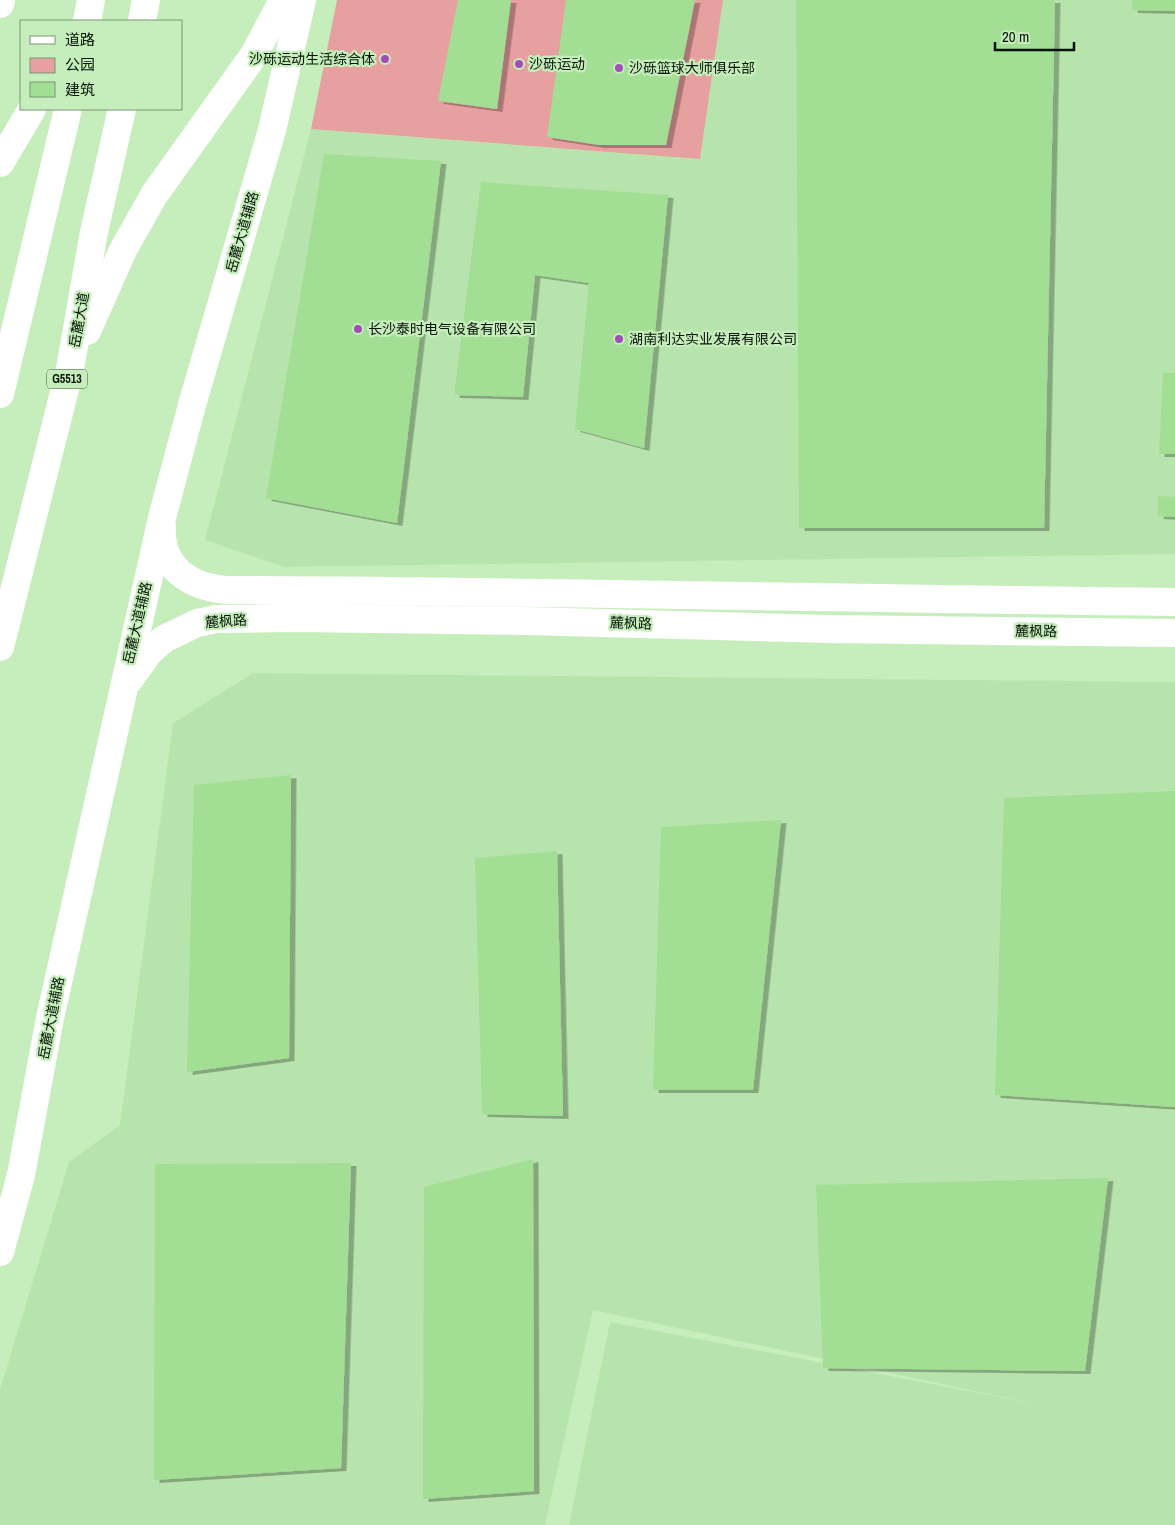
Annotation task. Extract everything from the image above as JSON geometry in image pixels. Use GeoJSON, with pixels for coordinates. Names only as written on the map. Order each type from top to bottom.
{"type":"FeatureCollection","features":[{"type":"Feature","properties":{"kind":"main road"},"geometry":{"type":"LineString","coordinates":[[0,4],[1,0]]}},
{"type":"Feature","properties":{"kind":"main road"},"geometry":{"type":"LineString","coordinates":[[142,20],[146,0]]}},
{"type":"Feature","properties":{"kind":"main road"},"geometry":{"type":"LineString","coordinates":[[70,369],[123,250],[154,194],[254,55],[284,0]]}},
{"type":"Feature","properties":{"kind":"main road","name":"岳麓大道辅路"},"geometry":{"type":"LineString","coordinates":[[0,1252],[21,1175],[50,1018],[120,697],[162,518],[194,395],[272,130],[302,0]]}},
{"type":"Feature","properties":{"kind":"main road"},"geometry":{"type":"LineString","coordinates":[[0,163],[31,110]]}},
{"type":"Feature","properties":{"kind":"main road"},"geometry":{"type":"LineString","coordinates":[[0,394],[68,110]]}},
{"type":"Feature","properties":{"kind":"main road","name":"岳麓大道"},"geometry":{"type":"LineString","coordinates":[[0,647],[70,369],[94,232],[122,110]]}},
{"type":"Feature","properties":{"kind":"main road"},"geometry":{"type":"LineString","coordinates":[[162,518],[163,548],[170,562],[192,582],[210,589],[550,591],[846,599],[1175,602]]}},
{"type":"Feature","properties":{"kind":"main road","name":"麓枫路"},"geometry":{"type":"LineString","coordinates":[[120,697],[139,664],[164,640],[197,623],[216,619],[525,620],[830,629],[1175,633]]}},
{"type":"Feature","properties":{"kind":"shaded area"},"geometry":{"type":"Polygon","coordinates":[[[723,0],[1175,0],[1175,554],[284,567],[205,540],[311,129],[700,159],[723,0]]]}},
{"type":"Feature","properties":{"kind":"shaded area"},"geometry":{"type":"Polygon","coordinates":[[[253,673],[1175,682],[1175,1525],[569,1525],[610,1322],[1036,1404],[593,1310],[545,1525],[0,1525],[0,1390],[69,1162],[120,1125],[173,723],[253,673]]]}},
{"type":"Feature","properties":{"kind":"green space","name":"沙砾运动"},"geometry":{"type":"Polygon","coordinates":[[[337,0],[723,0],[700,159],[311,129],[337,0]]]}},
{"type":"Feature","properties":{"kind":"building"},"geometry":{"type":"Polygon","coordinates":[[[458,0],[511,0],[497,109],[438,101],[458,0]]]}},
{"type":"Feature","properties":{"kind":"building","name":"沙砾篮球大师俱乐部"},"geometry":{"type":"Polygon","coordinates":[[[566,0],[695,0],[666,145],[599,145],[547,137],[566,0]]]}},
{"type":"Feature","properties":{"kind":"building"},"geometry":{"type":"Polygon","coordinates":[[[796,0],[1055,0],[1044,528],[799,528],[796,0]]]}},
{"type":"Feature","properties":{"kind":"building"},"geometry":{"type":"Polygon","coordinates":[[[1132,0],[1175,0],[1175,11],[1132,10],[1132,0]]]}},
{"type":"Feature","properties":{"kind":"building","name":"长沙泰时电气设备有限公司"},"geometry":{"type":"Polygon","coordinates":[[[324,154],[441,161],[397,523],[266,498],[324,154]]]}},
{"type":"Feature","properties":{"kind":"building","name":"湖南利达实业发展有限公司"},"geometry":{"type":"Polygon","coordinates":[[[481,182],[668,195],[644,448],[575,429],[589,283],[535,275],[523,397],[454,395],[481,182]]]}},
{"type":"Feature","properties":{"kind":"building"},"geometry":{"type":"Polygon","coordinates":[[[1163,373],[1175,373],[1175,454],[1159,454],[1163,373]]]}},
{"type":"Feature","properties":{"kind":"building"},"geometry":{"type":"Polygon","coordinates":[[[1158,496],[1175,497],[1175,517],[1158,516],[1158,496]]]}},
{"type":"Feature","properties":{"kind":"building"},"geometry":{"type":"Polygon","coordinates":[[[291,775],[289,1058],[187,1072],[194,785],[291,775]]]}},
{"type":"Feature","properties":{"kind":"building"},"geometry":{"type":"Polygon","coordinates":[[[1175,791],[1175,1107],[995,1095],[1004,798],[1175,791]]]}},
{"type":"Feature","properties":{"kind":"building"},"geometry":{"type":"Polygon","coordinates":[[[781,820],[753,1090],[653,1090],[661,827],[781,820]]]}},
{"type":"Feature","properties":{"kind":"building"},"geometry":{"type":"Polygon","coordinates":[[[557,851],[563,1116],[482,1114],[475,858],[557,851]]]}},
{"type":"Feature","properties":{"kind":"building"},"geometry":{"type":"Polygon","coordinates":[[[533,1159],[534,1491],[423,1499],[424,1187],[533,1159]]]}},
{"type":"Feature","properties":{"kind":"building"},"geometry":{"type":"Polygon","coordinates":[[[351,1163],[341,1468],[154,1480],[155,1164],[351,1163]]]}},
{"type":"Feature","properties":{"kind":"building"},"geometry":{"type":"Polygon","coordinates":[[[1108,1178],[1085,1371],[823,1368],[816,1185],[1108,1178]]]}},
{"type":"Feature","properties":{"kind":"place","name":"沙砾运动生活综合体"},"geometry":{"type":"Point","coordinates":[385,59]}},
{"type":"Feature","properties":{"kind":"place","name":"沙砾运动"},"geometry":{"type":"Point","coordinates":[519,64]}},
{"type":"Feature","properties":{"kind":"place","name":"沙砾篮球大师俱乐部"},"geometry":{"type":"Point","coordinates":[619,68]}},
{"type":"Feature","properties":{"kind":"place","name":"长沙泰时电气设备有限公司"},"geometry":{"type":"Point","coordinates":[358,329]}},
{"type":"Feature","properties":{"kind":"place","name":"湖南利达实业发展有限公司"},"geometry":{"type":"Point","coordinates":[619,339]}}]}
